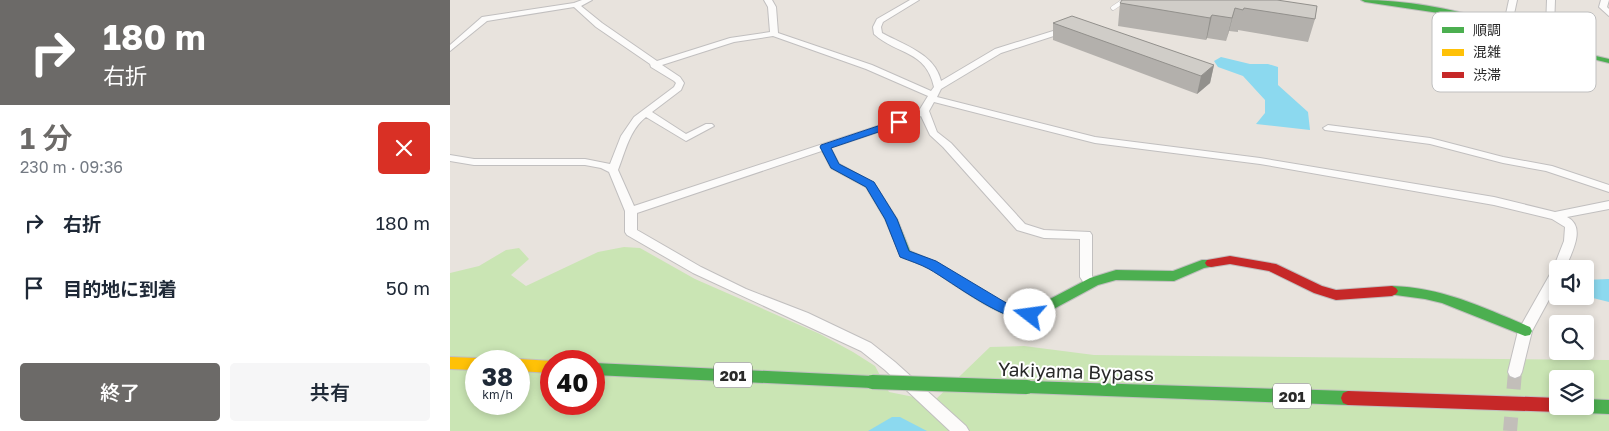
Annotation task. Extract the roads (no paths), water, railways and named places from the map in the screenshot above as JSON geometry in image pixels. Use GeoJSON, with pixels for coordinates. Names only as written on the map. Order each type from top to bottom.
{"type":"FeatureCollection","features":[{"type":"Feature","properties":{"kind":"main road"},"geometry":{"type":"LineString","coordinates":[[1365,0],[1442,12]]}},
{"type":"Feature","properties":{"kind":"main road"},"geometry":{"type":"LineString","coordinates":[[1596,58],[1609,61]]}},
{"type":"Feature","properties":{"kind":"main road"},"geometry":{"type":"LineString","coordinates":[[825,147],[835,166],[870,185],[891,219],[904,254],[931,264],[1003,308],[1022,315],[1030,315],[1090,283],[1116,275],[1174,276],[1202,264],[1230,260],[1272,267],[1318,290],[1336,296],[1400,290],[1417,293],[1469,306],[1525,331]]}},
{"type":"Feature","properties":{"kind":"main road"},"geometry":{"type":"LineString","coordinates":[[450,363],[465,364]]}},
{"type":"Feature","properties":{"kind":"main road","name":"Yakiyama Bypass"},"geometry":{"type":"LineString","coordinates":[[605,369],[872,382],[1549,405]]}},
{"type":"Feature","properties":{"kind":"main road"},"geometry":{"type":"LineString","coordinates":[[1594,406],[1609,407]]}},
{"type":"Feature","properties":{"kind":"street"},"geometry":{"type":"LineString","coordinates":[[450,50],[485,18],[576,5],[588,0]]}},
{"type":"Feature","properties":{"kind":"street"},"geometry":{"type":"LineString","coordinates":[[768,0],[772,7],[774,34]]}},
{"type":"Feature","properties":{"kind":"street"},"geometry":{"type":"LineString","coordinates":[[915,0],[880,21],[877,27],[878,34],[924,59],[934,68],[934,93]]}},
{"type":"Feature","properties":{"kind":"street"},"geometry":{"type":"LineString","coordinates":[[1605,0],[1603,7],[1609,14]]}},
{"type":"Feature","properties":{"kind":"street"},"geometry":{"type":"LineString","coordinates":[[576,5],[599,25],[654,65],[678,79],[680,83],[678,88],[637,119],[626,136],[613,170]]}},
{"type":"Feature","properties":{"kind":"street"},"geometry":{"type":"LineString","coordinates":[[631,210],[899,122],[924,111],[934,93],[998,51],[1072,27]]}},
{"type":"Feature","properties":{"kind":"street"},"geometry":{"type":"LineString","coordinates":[[654,65],[733,40],[774,34],[869,67],[934,93],[1095,140],[1260,161],[1484,200],[1555,216],[1569,222],[1571,226],[1570,241],[1562,260]]}},
{"type":"Feature","properties":{"kind":"street"},"geometry":{"type":"LineString","coordinates":[[924,111],[933,133],[947,145],[1021,227],[1044,234],[1086,235],[1086,277],[1090,283]]}},
{"type":"Feature","properties":{"kind":"street"},"geometry":{"type":"LineString","coordinates":[[645,112],[686,138],[709,126]]}},
{"type":"Feature","properties":{"kind":"street"},"geometry":{"type":"LineString","coordinates":[[1328,128],[1430,142],[1503,160],[1548,168],[1609,190]]}},
{"type":"Feature","properties":{"kind":"street"},"geometry":{"type":"LineString","coordinates":[[450,158],[474,162],[585,162],[604,165],[613,170],[631,210],[630,232],[697,270],[866,347],[890,366],[961,431]]}},
{"type":"Feature","properties":{"kind":"street"},"geometry":{"type":"LineString","coordinates":[[1555,216],[1609,205]]}},
{"type":"Feature","properties":{"kind":"street"},"geometry":{"type":"LineString","coordinates":[[1515,372],[1525,331],[1549,287]]}},
{"type":"Feature","properties":{"kind":"lane"},"geometry":{"type":"LineString","coordinates":[[1113,8],[1125,0]]}},
{"type":"Feature","properties":{"kind":"water"},"geometry":{"type":"Polygon","coordinates":[[[1221,57],[1250,64],[1268,64],[1278,67],[1278,85],[1308,112],[1310,130],[1256,124],[1265,113],[1265,100],[1243,76],[1218,67],[1214,61],[1221,57]]]}},
{"type":"Feature","properties":{"kind":"water"},"geometry":{"type":"Polygon","coordinates":[[[1609,279],[1609,302],[1594,298],[1594,280],[1609,279]]]}},
{"type":"Feature","properties":{"kind":"water"},"geometry":{"type":"Polygon","coordinates":[[[892,417],[900,417],[927,431],[868,431],[892,417]]]}},
{"type":"Feature","properties":{"kind":"tunnel"},"geometry":{"type":"LineString","coordinates":[[1510,431],[1515,372]]}}]}
